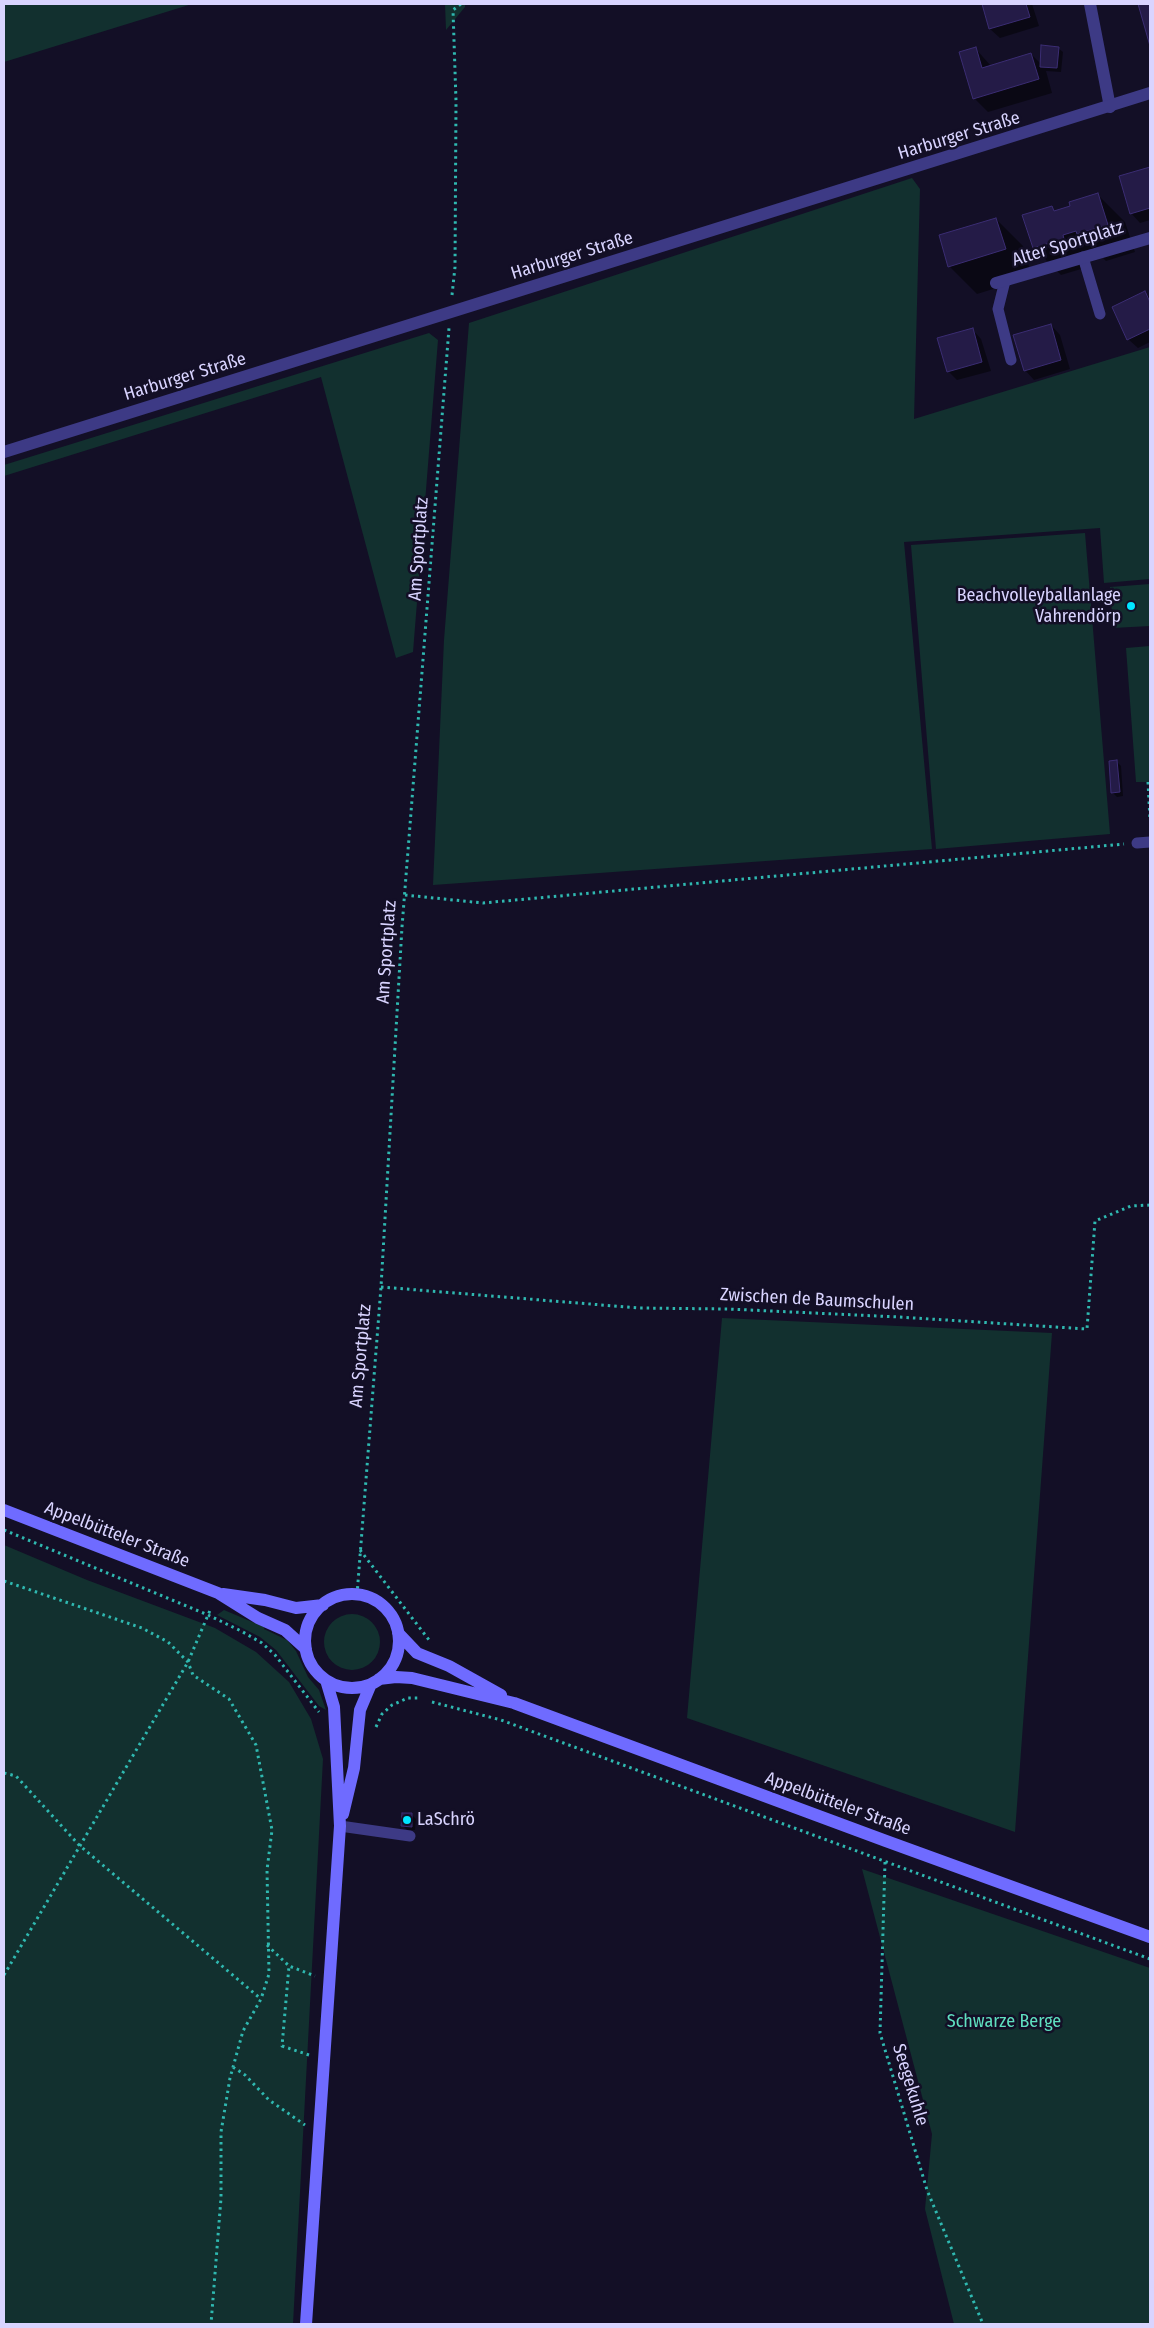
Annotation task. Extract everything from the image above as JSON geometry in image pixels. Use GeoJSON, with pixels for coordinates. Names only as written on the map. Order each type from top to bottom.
{"type":"FeatureCollection","features":[{"type":"Feature","properties":{"kind":"main road","name":"Appelbütteler Straße"},"geometry":{"type":"LineString","coordinates":[[4,1510],[218,1593],[258,1618],[285,1630],[306,1649]]}},
{"type":"Feature","properties":{"kind":"main road","name":"Appelbütteler Straße"},"geometry":{"type":"LineString","coordinates":[[218,1593],[265,1600],[296,1608],[324,1604]]}},
{"type":"Feature","properties":{"kind":"main road"},"geometry":{"type":"LineString","coordinates":[[306,2324],[340,1826],[334,1707],[326,1680],[312,1665],[306,1649],[308,1625],[324,1604],[339,1596],[357,1595],[371,1599],[384,1607],[393,1618],[398,1632],[396,1657],[392,1666],[375,1682],[360,1710],[354,1768],[340,1826]]}},
{"type":"Feature","properties":{"kind":"main road","name":"Appelbütteler Straße"},"geometry":{"type":"LineString","coordinates":[[398,1632],[417,1653],[449,1666],[514,1703]]}},
{"type":"Feature","properties":{"kind":"main road","name":"Appelbütteler Straße"},"geometry":{"type":"LineString","coordinates":[[375,1682],[396,1677],[412,1678],[514,1703],[886,1841],[1150,1936]]}},
{"type":"Feature","properties":{"kind":"main road"},"geometry":{"type":"LineString","coordinates":[[326,1680],[348,1688],[362,1687],[375,1682]]}},
{"type":"Feature","properties":{"kind":"street"},"geometry":{"type":"LineString","coordinates":[[1090,4],[1110,107]]}},
{"type":"Feature","properties":{"kind":"street","name":"Harburger Straße"},"geometry":{"type":"LineString","coordinates":[[4,452],[1150,93]]}},
{"type":"Feature","properties":{"kind":"street","name":"Alter Sportplatz"},"geometry":{"type":"LineString","coordinates":[[1000,282],[1150,238]]}},
{"type":"Feature","properties":{"kind":"lane"},"geometry":{"type":"LineString","coordinates":[[1083,257],[1100,314]]}},
{"type":"Feature","properties":{"kind":"lane"},"geometry":{"type":"LineString","coordinates":[[1000,282],[998,309],[1011,360]]}},
{"type":"Feature","properties":{"kind":"lane"},"geometry":{"type":"LineString","coordinates":[[1136,843],[1150,842]]}},
{"type":"Feature","properties":{"kind":"lane"},"geometry":{"type":"LineString","coordinates":[[340,1826],[410,1836]]}},
{"type":"Feature","properties":{"kind":"path"},"geometry":{"type":"LineString","coordinates":[[452,296],[455,267],[456,101],[454,10],[461,4]]}},
{"type":"Feature","properties":{"kind":"path","name":"Am Sportplatz"},"geometry":{"type":"LineString","coordinates":[[357,1595],[359,1549],[381,1287],[405,895],[451,312]]}},
{"type":"Feature","properties":{"kind":"path"},"geometry":{"type":"LineString","coordinates":[[1148,782],[1150,820]]}},
{"type":"Feature","properties":{"kind":"path"},"geometry":{"type":"LineString","coordinates":[[405,895],[483,903],[1136,843]]}},
{"type":"Feature","properties":{"kind":"path","name":"Zwischen de Baumschulen"},"geometry":{"type":"LineString","coordinates":[[381,1287],[639,1308],[728,1309],[880,1316],[1086,1329],[1095,1221],[1131,1206],[1150,1205]]}},
{"type":"Feature","properties":{"kind":"path"},"geometry":{"type":"LineString","coordinates":[[4,1530],[208,1615],[241,1631],[268,1648],[284,1665],[315,1709],[325,1716]]}},
{"type":"Feature","properties":{"kind":"path"},"geometry":{"type":"LineString","coordinates":[[359,1549],[428,1638],[430,1645]]}},
{"type":"Feature","properties":{"kind":"path"},"geometry":{"type":"LineString","coordinates":[[4,1581],[142,1628],[168,1642],[188,1662],[193,1675],[229,1699],[256,1745],[272,1830],[267,1870],[268,1974],[261,1999],[244,2031],[234,2067],[221,2132],[221,2198],[212,2324]]}},
{"type":"Feature","properties":{"kind":"path"},"geometry":{"type":"LineString","coordinates":[[4,1975],[188,1662],[208,1615]]}},
{"type":"Feature","properties":{"kind":"path"},"geometry":{"type":"LineString","coordinates":[[375,1733],[379,1718],[392,1704],[408,1698],[423,1699],[459,1711],[501,1720],[1150,1959]]}},
{"type":"Feature","properties":{"kind":"path"},"geometry":{"type":"LineString","coordinates":[[4,1773],[16,1776],[79,1845],[261,1999]]}},
{"type":"Feature","properties":{"kind":"path","name":"Seegekuhle"},"geometry":{"type":"LineString","coordinates":[[886,1841],[880,2033],[927,2190],[983,2324]]}},
{"type":"Feature","properties":{"kind":"path"},"geometry":{"type":"LineString","coordinates":[[267,1945],[289,1966],[329,1981]]}},
{"type":"Feature","properties":{"kind":"path"},"geometry":{"type":"LineString","coordinates":[[289,1966],[282,2046],[324,2059]]}},
{"type":"Feature","properties":{"kind":"path"},"geometry":{"type":"LineString","coordinates":[[234,2067],[245,2075],[269,2100],[319,2135]]}},
{"type":"Feature","properties":{"kind":"green space"},"geometry":{"type":"Polygon","coordinates":[[[4,4],[192,4],[4,62],[4,4]]]}},
{"type":"Feature","properties":{"kind":"green space"},"geometry":{"type":"Polygon","coordinates":[[[445,4],[465,4],[465,7],[446,30],[445,4]]]}},
{"type":"Feature","properties":{"kind":"green space"},"geometry":{"type":"Polygon","coordinates":[[[912,178],[920,189],[914,419],[1150,347],[1150,579],[1104,583],[1100,528],[904,542],[932,849],[433,885],[444,640],[469,323],[912,178]]]}},
{"type":"Feature","properties":{"kind":"green space"},"geometry":{"type":"Polygon","coordinates":[[[429,333],[438,340],[413,652],[396,658],[321,377],[4,476],[4,465],[429,333]]]}},
{"type":"Feature","properties":{"kind":"green space"},"geometry":{"type":"Polygon","coordinates":[[[1085,533],[1110,834],[936,849],[911,545],[1085,533]]]}},
{"type":"Feature","properties":{"kind":"green space","name":"Beachvolleyballanlage Vahrendörp"},"geometry":{"type":"Polygon","coordinates":[[[1150,584],[1150,626],[1113,628],[1110,587],[1150,584]]]}},
{"type":"Feature","properties":{"kind":"green space"},"geometry":{"type":"Polygon","coordinates":[[[1150,646],[1150,782],[1136,782],[1126,648],[1150,646]]]}},
{"type":"Feature","properties":{"kind":"green space"},"geometry":{"type":"Polygon","coordinates":[[[722,1318],[1052,1333],[1015,1832],[687,1718],[722,1318]]]}},
{"type":"Feature","properties":{"kind":"green space"},"geometry":{"type":"Polygon","coordinates":[[[4,1545],[87,1580],[215,1628],[256,1652],[289,1682],[311,1719],[323,1759],[293,2324],[4,2324],[4,1545]]]}},
{"type":"Feature","properties":{"kind":"green space"},"geometry":{"type":"Polygon","coordinates":[[[224,1610],[264,1627],[264,1629],[287,1640],[296,1651],[308,1677],[319,1690],[326,1710],[319,1706],[276,1650],[260,1637],[217,1615],[224,1610]]]}},
{"type":"Feature","properties":{"kind":"green space"},"geometry":{"type":"Polygon","coordinates":[[[352,1614],[363,1616],[372,1622],[378,1631],[380,1642],[378,1653],[372,1662],[363,1668],[352,1670],[341,1668],[332,1662],[326,1653],[324,1642],[326,1631],[332,1622],[341,1616],[352,1614]]]}},
{"type":"Feature","properties":{"kind":"green space","name":"Schwarze Berge"},"geometry":{"type":"Polygon","coordinates":[[[862,1869],[1150,1968],[1150,2324],[954,2324],[925,2209],[932,2134],[862,1869]]]}},
{"type":"Feature","properties":{"kind":"building"},"geometry":{"type":"Polygon","coordinates":[[[982,4],[1026,4],[1030,17],[989,29],[982,4]]]}},
{"type":"Feature","properties":{"kind":"building"},"geometry":{"type":"Polygon","coordinates":[[[1138,4],[1150,4],[1150,46],[1138,4]]]}},
{"type":"Feature","properties":{"kind":"building"},"geometry":{"type":"Polygon","coordinates":[[[1041,45],[1059,47],[1057,68],[1040,67],[1041,45]]]}},
{"type":"Feature","properties":{"kind":"building"},"geometry":{"type":"Polygon","coordinates":[[[976,47],[982,68],[1031,53],[1039,79],[973,99],[959,52],[976,47]]]}},
{"type":"Feature","properties":{"kind":"building"},"geometry":{"type":"Polygon","coordinates":[[[1150,167],[1150,208],[1130,214],[1119,176],[1150,167]]]}},
{"type":"Feature","properties":{"kind":"building"},"geometry":{"type":"Polygon","coordinates":[[[1098,193],[1108,225],[1077,234],[1076,231],[1063,235],[1064,239],[1033,248],[1022,215],[1052,206],[1054,211],[1070,206],[1069,202],[1098,193]]]}},
{"type":"Feature","properties":{"kind":"building"},"geometry":{"type":"Polygon","coordinates":[[[996,218],[1006,249],[948,267],[939,235],[996,218]]]}},
{"type":"Feature","properties":{"kind":"building"},"geometry":{"type":"Polygon","coordinates":[[[1145,291],[1150,302],[1150,329],[1127,340],[1112,307],[1145,291]]]}},
{"type":"Feature","properties":{"kind":"building"},"geometry":{"type":"Polygon","coordinates":[[[1051,324],[1061,360],[1024,371],[1013,335],[1051,324]]]}},
{"type":"Feature","properties":{"kind":"building"},"geometry":{"type":"Polygon","coordinates":[[[973,328],[982,362],[947,372],[937,338],[973,328]]]}},
{"type":"Feature","properties":{"kind":"building"},"geometry":{"type":"Polygon","coordinates":[[[1117,760],[1120,792],[1111,793],[1109,761],[1117,760]]]}},
{"type":"Feature","properties":{"kind":"building","name":"LaSchrö"},"geometry":{"type":"Polygon","coordinates":[[[402,1813],[412,1813],[412,1827],[401,1826],[402,1813]]]}},
{"type":"Feature","properties":{"kind":"place","name":"Beachvolleyballanlage Vahrendörp"},"geometry":{"type":"Point","coordinates":[1131,606]}},
{"type":"Feature","properties":{"kind":"place","name":"LaSchrö"},"geometry":{"type":"Point","coordinates":[407,1820]}}]}
